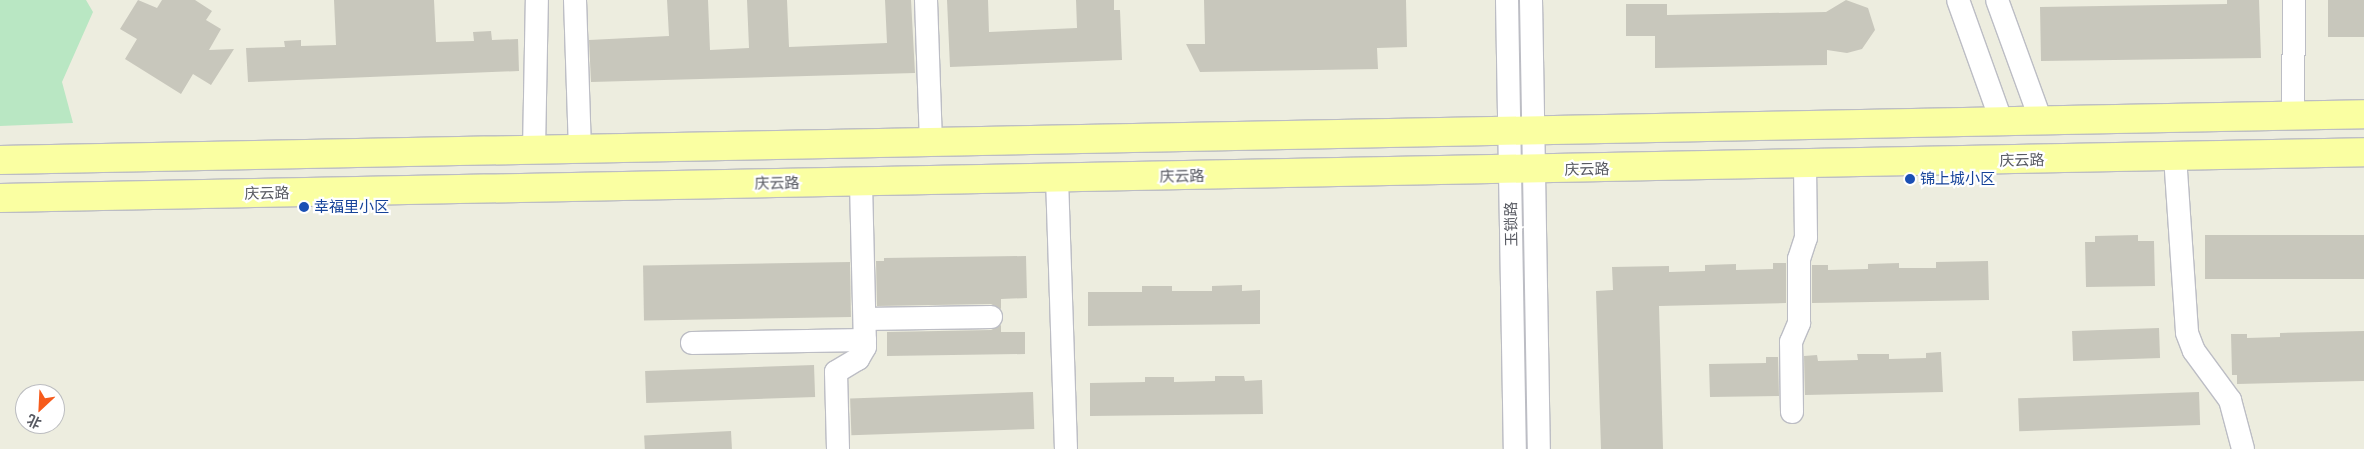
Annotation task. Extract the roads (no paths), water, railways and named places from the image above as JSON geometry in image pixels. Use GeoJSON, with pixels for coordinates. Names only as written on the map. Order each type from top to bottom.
{"type":"FeatureCollection","features":[{"type":"Feature","properties":{"kind":"main road"},"geometry":{"type":"LineString","coordinates":[[0,160],[1522,132],[2364,114]]}},
{"type":"Feature","properties":{"kind":"main road","name":"庆云路"},"geometry":{"type":"LineString","coordinates":[[0,198],[1804,165],[2364,152]]}},
{"type":"Feature","properties":{"kind":"street"},"geometry":{"type":"LineString","coordinates":[[534,150],[537,0]]}},
{"type":"Feature","properties":{"kind":"street"},"geometry":{"type":"LineString","coordinates":[[575,0],[580,149]]}},
{"type":"Feature","properties":{"kind":"street"},"geometry":{"type":"LineString","coordinates":[[926,0],[931,143]]}},
{"type":"Feature","properties":{"kind":"street","name":"玉锁路"},"geometry":{"type":"LineString","coordinates":[[1508,0],[1522,132]]}},
{"type":"Feature","properties":{"kind":"street","name":"玉锁路"},"geometry":{"type":"LineString","coordinates":[[1515,449],[1522,132],[1531,0]]}},
{"type":"Feature","properties":{"kind":"street"},"geometry":{"type":"LineString","coordinates":[[1958,0],[2002,122]]}},
{"type":"Feature","properties":{"kind":"street"},"geometry":{"type":"LineString","coordinates":[[1997,0],[2041,121]]}},
{"type":"Feature","properties":{"kind":"street"},"geometry":{"type":"LineString","coordinates":[[2294,0],[2294,116]]}},
{"type":"Feature","properties":{"kind":"street"},"geometry":{"type":"LineString","coordinates":[[2175,156],[2187,333],[2194,351],[2230,400],[2243,449]]}},
{"type":"Feature","properties":{"kind":"street"},"geometry":{"type":"LineString","coordinates":[[1792,412],[1791,342],[1800,323],[1799,259],[1806,238],[1804,165]]}},
{"type":"Feature","properties":{"kind":"street","name":"玉锁路"},"geometry":{"type":"LineString","coordinates":[[1522,170],[1539,449]]}},
{"type":"Feature","properties":{"kind":"street"},"geometry":{"type":"LineString","coordinates":[[1057,178],[1066,449]]}},
{"type":"Feature","properties":{"kind":"street"},"geometry":{"type":"LineString","coordinates":[[838,449],[836,372],[858,359],[865,330],[861,182]]}},
{"type":"Feature","properties":{"kind":"street"},"geometry":{"type":"LineString","coordinates":[[692,343],[865,330],[991,316]]}},
{"type":"Feature","properties":{"kind":"place","name":"锦上城小区"},"geometry":{"type":"Point","coordinates":[1910,179]}},
{"type":"Feature","properties":{"kind":"place","name":"幸福里小区"},"geometry":{"type":"Point","coordinates":[304,207]}}]}
